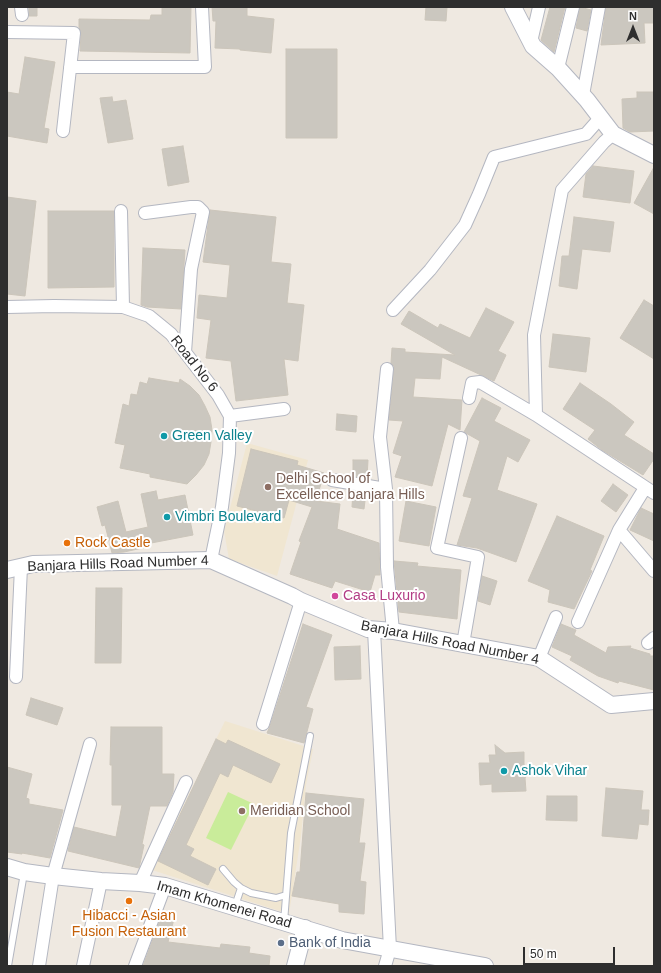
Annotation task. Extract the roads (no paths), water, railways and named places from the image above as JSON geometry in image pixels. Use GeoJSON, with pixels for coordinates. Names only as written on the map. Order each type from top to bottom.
{"type":"FeatureCollection","features":[{"type":"Feature","properties":{"kind":"street"},"geometry":{"type":"LineString","coordinates":[[70,67],[204,67],[202,7]]}},
{"type":"Feature","properties":{"kind":"street"},"geometry":{"type":"LineString","coordinates":[[513,7],[533,46],[558,68],[585,98],[613,134],[654,155]]}},
{"type":"Feature","properties":{"kind":"street"},"geometry":{"type":"LineString","coordinates":[[531,42],[539,7]]}},
{"type":"Feature","properties":{"kind":"street"},"geometry":{"type":"LineString","coordinates":[[558,68],[573,7]]}},
{"type":"Feature","properties":{"kind":"street"},"geometry":{"type":"LineString","coordinates":[[585,98],[599,7]]}},
{"type":"Feature","properties":{"kind":"street"},"geometry":{"type":"LineString","coordinates":[[7,32],[74,33],[63,131]]}},
{"type":"Feature","properties":{"kind":"street"},"geometry":{"type":"LineString","coordinates":[[393,310],[430,270],[465,225],[494,157],[586,134],[600,117]]}},
{"type":"Feature","properties":{"kind":"street"},"geometry":{"type":"LineString","coordinates":[[536,415],[534,335],[562,190],[604,142],[613,134]]}},
{"type":"Feature","properties":{"kind":"street"},"geometry":{"type":"LineString","coordinates":[[145,213],[191,207],[198,207],[203,212],[191,269],[185,352]]}},
{"type":"Feature","properties":{"kind":"street"},"geometry":{"type":"LineString","coordinates":[[120,211],[124,307]]}},
{"type":"Feature","properties":{"kind":"street","name":"Road No 6"},"geometry":{"type":"LineString","coordinates":[[7,307],[124,307],[149,316],[171,334],[218,395],[230,416]]}},
{"type":"Feature","properties":{"kind":"street"},"geometry":{"type":"LineString","coordinates":[[387,369],[380,437],[386,489],[388,567],[393,631]]}},
{"type":"Feature","properties":{"kind":"street"},"geometry":{"type":"LineString","coordinates":[[469,398],[472,383],[480,382],[536,415],[649,490],[619,530],[578,622]]}},
{"type":"Feature","properties":{"kind":"street"},"geometry":{"type":"LineString","coordinates":[[211,560],[222,507],[229,453],[230,416],[284,409]]}},
{"type":"Feature","properties":{"kind":"street"},"geometry":{"type":"LineString","coordinates":[[461,438],[437,548],[478,557],[463,644]]}},
{"type":"Feature","properties":{"kind":"street"},"geometry":{"type":"LineString","coordinates":[[332,480],[386,489]]}},
{"type":"Feature","properties":{"kind":"street"},"geometry":{"type":"LineString","coordinates":[[619,530],[654,571]]}},
{"type":"Feature","properties":{"kind":"street","name":"Banjara Hills Road Number 4"},"geometry":{"type":"LineString","coordinates":[[14,569],[33,564],[211,560],[301,601],[368,629],[393,631],[539,658],[611,705],[654,701]]}},
{"type":"Feature","properties":{"kind":"street"},"geometry":{"type":"LineString","coordinates":[[14,569],[16,677]]}},
{"type":"Feature","properties":{"kind":"street"},"geometry":{"type":"LineString","coordinates":[[263,724],[301,601]]}},
{"type":"Feature","properties":{"kind":"street"},"geometry":{"type":"LineString","coordinates":[[539,658],[556,617]]}},
{"type":"Feature","properties":{"kind":"street"},"geometry":{"type":"LineString","coordinates":[[374,630],[390,948],[385,966]]}},
{"type":"Feature","properties":{"kind":"street"},"geometry":{"type":"LineString","coordinates":[[39,966],[53,876],[90,744]]}},
{"type":"Feature","properties":{"kind":"street"},"geometry":{"type":"LineString","coordinates":[[140,883],[186,782]]}},
{"type":"Feature","properties":{"kind":"street","name":"Imam Khomenei Road"},"geometry":{"type":"LineString","coordinates":[[7,867],[24,872],[53,876],[165,886],[342,940],[485,966]]}},
{"type":"Feature","properties":{"kind":"street"},"geometry":{"type":"LineString","coordinates":[[83,966],[101,881]]}},
{"type":"Feature","properties":{"kind":"street"},"geometry":{"type":"LineString","coordinates":[[135,966],[165,886]]}},
{"type":"Feature","properties":{"kind":"street"},"geometry":{"type":"LineString","coordinates":[[295,966],[305,928]]}},
{"type":"Feature","properties":{"kind":"lane"},"geometry":{"type":"LineString","coordinates":[[284,922],[291,833],[310,736]]}},
{"type":"Feature","properties":{"kind":"lane"},"geometry":{"type":"LineString","coordinates":[[223,869],[241,888],[251,893],[269,898],[276,898],[286,895]]}},
{"type":"Feature","properties":{"kind":"lane"},"geometry":{"type":"LineString","coordinates":[[8,966],[24,872]]}},
{"type":"Feature","properties":{"kind":"lane"},"geometry":{"type":"LineString","coordinates":[[234,907],[241,888]]}},
{"type":"Feature","properties":{"kind":"place","name":"Green Valley"},"geometry":{"type":"Point","coordinates":[164,436]}},
{"type":"Feature","properties":{"kind":"place","name":"Delhi School of Excellence banjara Hills"},"geometry":{"type":"Point","coordinates":[268,487]}},
{"type":"Feature","properties":{"kind":"place","name":"Vimbri Boulevard"},"geometry":{"type":"Point","coordinates":[167,517]}},
{"type":"Feature","properties":{"kind":"place","name":"Rock Castle"},"geometry":{"type":"Point","coordinates":[67,543]}},
{"type":"Feature","properties":{"kind":"place","name":"Casa Luxurio"},"geometry":{"type":"Point","coordinates":[335,596]}},
{"type":"Feature","properties":{"kind":"place","name":"Ashok Vihar"},"geometry":{"type":"Point","coordinates":[504,771]}},
{"type":"Feature","properties":{"kind":"place","name":"Meridian School"},"geometry":{"type":"Point","coordinates":[242,811]}},
{"type":"Feature","properties":{"kind":"place","name":"Hibacci - Asian Fusion Restaurant"},"geometry":{"type":"Point","coordinates":[129,901]}},
{"type":"Feature","properties":{"kind":"place","name":"Bank of India"},"geometry":{"type":"Point","coordinates":[281,943]}}]}
